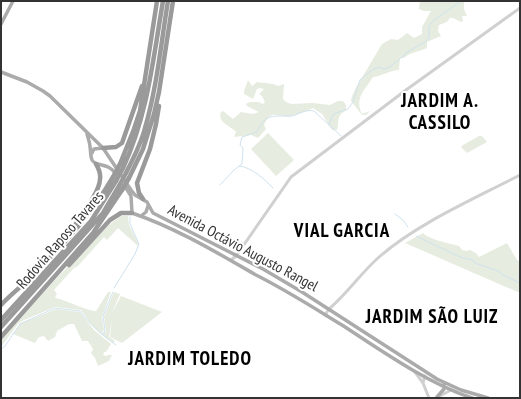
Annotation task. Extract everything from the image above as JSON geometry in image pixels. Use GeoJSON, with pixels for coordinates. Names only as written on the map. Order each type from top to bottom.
{"type":"FeatureCollection","features":[{"type":"Feature","properties":{"kind":"highway"},"geometry":{"type":"LineString","coordinates":[[1,306],[32,276],[91,212],[101,198],[113,176],[121,166],[140,111],[157,1]]}},
{"type":"Feature","properties":{"kind":"highway","name":"Rodovia Raposo Tavares"},"geometry":{"type":"LineString","coordinates":[[1,320],[91,221],[116,181],[121,166],[132,148],[146,104],[163,1]]}},
{"type":"Feature","properties":{"kind":"highway"},"geometry":{"type":"LineString","coordinates":[[121,188],[145,129],[151,103],[168,1]]}},
{"type":"Feature","properties":{"kind":"highway"},"geometry":{"type":"LineString","coordinates":[[1,337],[92,233],[121,188],[130,178],[143,149],[154,114],[159,92],[173,1]]}},
{"type":"Feature","properties":{"kind":"highway"},"geometry":{"type":"LineString","coordinates":[[103,148],[116,147],[122,143],[146,73]]}},
{"type":"Feature","properties":{"kind":"highway"},"geometry":{"type":"LineString","coordinates":[[143,199],[139,194],[137,183],[150,149],[156,124],[160,97],[159,92]]}},
{"type":"Feature","properties":{"kind":"highway"},"geometry":{"type":"LineString","coordinates":[[62,244],[87,207],[97,189],[100,181],[99,169],[96,164]]}},
{"type":"Feature","properties":{"kind":"highway","name":"Rodovia Raposo Tavares"},"geometry":{"type":"LineString","coordinates":[[1,326],[64,258],[103,213],[121,188]]}},
{"type":"Feature","properties":{"kind":"highway"},"geometry":{"type":"LineString","coordinates":[[46,286],[75,259],[110,220],[121,213],[132,213]]}},
{"type":"Feature","properties":{"kind":"highway"},"geometry":{"type":"LineString","coordinates":[[1,316],[21,297]]}},
{"type":"Feature","properties":{"kind":"main road"},"geometry":{"type":"LineString","coordinates":[[1,24],[13,1]]}},
{"type":"Feature","properties":{"kind":"main road","name":"Avenida Octávio Augusto Rangel"},"geometry":{"type":"LineString","coordinates":[[1,72],[27,82],[43,91],[52,99],[103,148],[131,190],[135,195],[143,199],[153,213],[236,256],[329,309],[438,379]]}},
{"type":"Feature","properties":{"kind":"main road"},"geometry":{"type":"LineString","coordinates":[[86,133],[92,161],[96,164],[103,164],[113,169],[131,196],[132,213]]}},
{"type":"Feature","properties":{"kind":"main road"},"geometry":{"type":"LineString","coordinates":[[91,154],[94,149],[103,148]]}},
{"type":"Feature","properties":{"kind":"main road"},"geometry":{"type":"LineString","coordinates":[[141,216],[146,212],[148,205]]}},
{"type":"Feature","properties":{"kind":"main road","name":"Avenida Octávio Augusto Rangel"},"geometry":{"type":"LineString","coordinates":[[132,213],[177,231],[268,280],[415,372],[425,376]]}},
{"type":"Feature","properties":{"kind":"main road"},"geometry":{"type":"LineString","coordinates":[[268,280],[269,277],[272,276]]}},
{"type":"Feature","properties":{"kind":"main road"},"geometry":{"type":"LineString","coordinates":[[425,376],[438,379],[461,390],[488,398]]}},
{"type":"Feature","properties":{"kind":"main road"},"geometry":{"type":"LineString","coordinates":[[425,376],[451,390],[472,398]]}},
{"type":"Feature","properties":{"kind":"main road"},"geometry":{"type":"LineString","coordinates":[[438,379],[444,384],[444,386]]}},
{"type":"Feature","properties":{"kind":"main road"},"geometry":{"type":"LineString","coordinates":[[437,398],[444,386]]}},
{"type":"Feature","properties":{"kind":"street"},"geometry":{"type":"LineString","coordinates":[[231,260],[236,256],[291,177],[406,90],[520,8]]}},
{"type":"Feature","properties":{"kind":"street"},"geometry":{"type":"LineString","coordinates":[[325,315],[329,309],[378,259],[393,246],[448,212],[520,175]]}},
{"type":"Feature","properties":{"kind":"street"},"geometry":{"type":"LineString","coordinates":[[415,372],[429,397],[437,398],[451,390]]}},
{"type":"Feature","properties":{"kind":"street"},"geometry":{"type":"LineString","coordinates":[[422,383],[425,376]]}},
{"type":"Feature","properties":{"kind":"shaded area"},"geometry":{"type":"Polygon","coordinates":[[[420,1],[464,1],[464,9],[467,16],[462,16],[463,21],[461,22],[450,18],[447,22],[439,25],[438,31],[441,36],[427,42],[427,48],[409,54],[404,58],[400,58],[399,70],[373,77],[364,90],[359,103],[362,114],[370,111],[366,115],[362,115],[351,101],[357,86],[382,44],[391,39],[398,40],[407,33],[414,38],[422,34],[422,27],[431,11],[419,9],[420,1]]]}},
{"type":"Feature","properties":{"kind":"shaded area"},"geometry":{"type":"Polygon","coordinates":[[[248,80],[252,86],[257,82],[278,86],[284,84],[283,99],[291,104],[313,103],[330,105],[338,101],[343,101],[346,105],[346,110],[339,117],[337,130],[332,130],[322,114],[313,108],[289,116],[272,115],[264,125],[266,129],[258,138],[251,135],[234,137],[236,132],[222,121],[220,116],[221,112],[223,111],[233,119],[241,112],[253,114],[259,112],[246,104],[256,102],[263,104],[265,102],[259,94],[264,89],[257,89],[253,99],[244,94],[248,80]]]}},
{"type":"Feature","properties":{"kind":"shaded area"},"geometry":{"type":"Polygon","coordinates":[[[268,133],[294,160],[276,176],[251,149],[268,133]]]}},
{"type":"Feature","properties":{"kind":"shaded area"},"geometry":{"type":"Polygon","coordinates":[[[479,136],[482,136],[487,142],[467,153],[461,147],[463,145],[479,136]]]}},
{"type":"Feature","properties":{"kind":"shaded area"},"geometry":{"type":"Polygon","coordinates":[[[121,216],[128,216],[129,225],[138,246],[118,228],[107,240],[104,237],[54,290],[57,294],[55,297],[58,299],[88,310],[96,311],[108,292],[111,292],[102,317],[103,332],[99,332],[90,323],[81,310],[55,307],[18,324],[1,347],[1,339],[52,283],[109,225],[121,216]]]}},
{"type":"Feature","properties":{"kind":"shaded area"},"geometry":{"type":"Polygon","coordinates":[[[423,233],[445,243],[459,246],[462,250],[470,250],[476,253],[479,257],[507,243],[517,260],[520,262],[520,293],[405,243],[423,233]]]}},
{"type":"Feature","properties":{"kind":"shaded area"},"geometry":{"type":"Polygon","coordinates":[[[114,292],[120,294],[112,313],[121,296],[162,312],[122,343],[110,337],[112,319],[109,337],[115,341],[113,343],[101,334],[105,333],[106,331],[104,316],[114,292]]]}},
{"type":"Feature","properties":{"kind":"shaded area"},"geometry":{"type":"Polygon","coordinates":[[[56,309],[80,312],[94,330],[111,344],[103,355],[112,355],[109,361],[98,366],[91,353],[93,349],[88,341],[82,341],[74,324],[69,324],[57,331],[55,337],[48,341],[44,336],[39,337],[35,343],[13,334],[20,324],[56,309]]]}},
{"type":"Feature","properties":{"kind":"waterway"},"geometry":{"type":"LineString","coordinates":[[329,125],[332,116],[348,109],[353,102],[360,80],[372,70],[379,67],[384,69],[390,67],[409,51],[425,42],[429,38],[429,26],[433,21],[461,1]]}},
{"type":"Feature","properties":{"kind":"waterway"},"geometry":{"type":"LineString","coordinates":[[220,185],[242,164],[243,148],[240,145],[242,137],[257,132],[263,122],[269,117],[292,116],[305,111],[314,111],[341,136]]}},
{"type":"Feature","properties":{"kind":"waterway"},"geometry":{"type":"LineString","coordinates":[[239,166],[253,171],[273,188]]}},
{"type":"Feature","properties":{"kind":"waterway"},"geometry":{"type":"LineString","coordinates":[[395,214],[403,220],[408,227]]}},
{"type":"Feature","properties":{"kind":"waterway"},"geometry":{"type":"LineString","coordinates":[[114,288],[135,254],[139,244],[130,224],[130,217]]}},
{"type":"Feature","properties":{"kind":"waterway"},"geometry":{"type":"LineString","coordinates":[[416,236],[460,257],[473,260],[475,263],[498,271],[520,283]]}},
{"type":"Feature","properties":{"kind":"waterway"},"geometry":{"type":"LineString","coordinates":[[100,333],[104,333],[105,330],[103,316],[113,292]]}},
{"type":"Feature","properties":{"kind":"waterway"},"geometry":{"type":"LineString","coordinates":[[1,349],[5,346],[20,324],[55,308],[80,311],[96,330],[116,345]]}},
{"type":"Feature","properties":{"kind":"district","name":"JARDIM A. CASSILO"},"geometry":{"type":"Point","coordinates":[440,111]}},
{"type":"Feature","properties":{"kind":"district","name":"VIAL GARCIA"},"geometry":{"type":"Point","coordinates":[342,230]}},
{"type":"Feature","properties":{"kind":"district","name":"JARDIM SÃO LUIZ"},"geometry":{"type":"Point","coordinates":[432,316]}},
{"type":"Feature","properties":{"kind":"district","name":"JARDIM TOLEDO"},"geometry":{"type":"Point","coordinates":[190,358]}}]}
